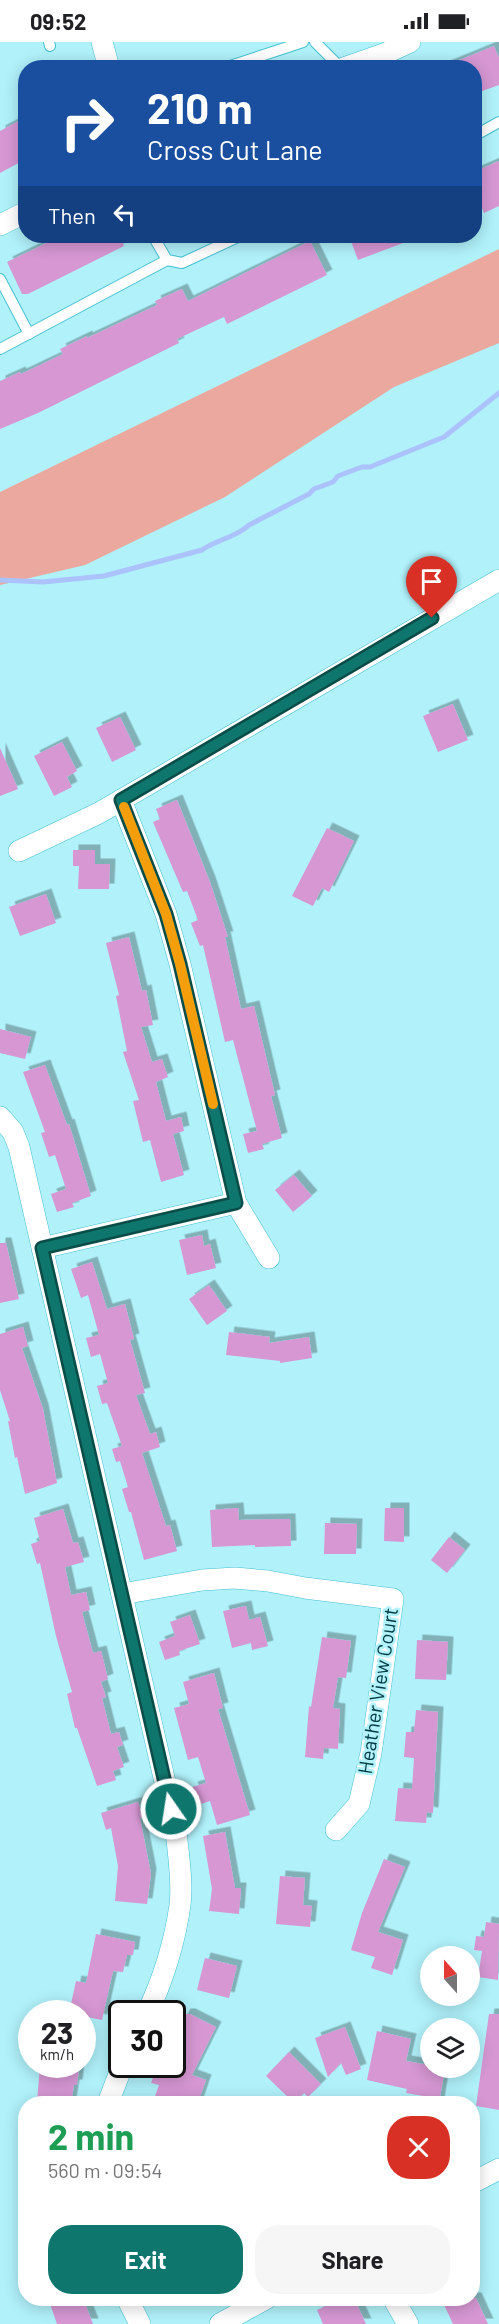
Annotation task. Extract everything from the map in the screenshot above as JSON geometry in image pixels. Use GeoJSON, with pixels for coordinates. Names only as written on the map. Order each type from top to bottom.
{"type":"FeatureCollection","features":[{"type":"Feature","properties":{"kind":"street"},"geometry":{"type":"LineString","coordinates":[[102,42],[107,60]]}},
{"type":"Feature","properties":{"kind":"street"},"geometry":{"type":"LineString","coordinates":[[366,60],[410,42]]}},
{"type":"Feature","properties":{"kind":"street"},"geometry":{"type":"LineString","coordinates":[[0,225],[18,216]]}},
{"type":"Feature","properties":{"kind":"street"},"geometry":{"type":"LineString","coordinates":[[19,851],[121,800],[499,580]]}},
{"type":"Feature","properties":{"kind":"street"},"geometry":{"type":"LineString","coordinates":[[121,800],[166,914],[180,964],[236,1203],[269,1258]]}},
{"type":"Feature","properties":{"kind":"street"},"geometry":{"type":"LineString","coordinates":[[0,1117],[13,1132],[19,1147],[176,1830],[180,1904],[172,1940],[153,2000]]}},
{"type":"Feature","properties":{"kind":"street"},"geometry":{"type":"LineString","coordinates":[[42,1248],[236,1203]]}},
{"type":"Feature","properties":{"kind":"street","name":"Heather View Court"},"geometry":{"type":"LineString","coordinates":[[122,1594],[202,1580],[235,1578],[393,1599],[371,1753],[359,1804],[336,1830]]}},
{"type":"Feature","properties":{"kind":"street"},"geometry":{"type":"LineString","coordinates":[[111,2096],[118,2078]]}},
{"type":"Feature","properties":{"kind":"street"},"geometry":{"type":"LineString","coordinates":[[480,2179],[499,2169]]}},
{"type":"Feature","properties":{"kind":"street"},"geometry":{"type":"LineString","coordinates":[[131,2306],[140,2324]]}},
{"type":"Feature","properties":{"kind":"street"},"geometry":{"type":"LineString","coordinates":[[220,2324],[253,2306]]}},
{"type":"Feature","properties":{"kind":"street"},"geometry":{"type":"LineString","coordinates":[[398,2306],[408,2324]]}},
{"type":"Feature","properties":{"kind":"lane"},"geometry":{"type":"LineString","coordinates":[[248,60],[303,42]]}},
{"type":"Feature","properties":{"kind":"lane"},"geometry":{"type":"LineString","coordinates":[[315,42],[334,60]]}},
{"type":"Feature","properties":{"kind":"lane"},"geometry":{"type":"LineString","coordinates":[[482,132],[499,122]]}},
{"type":"Feature","properties":{"kind":"lane"},"geometry":{"type":"LineString","coordinates":[[157,243],[167,260]]}},
{"type":"Feature","properties":{"kind":"lane"},"geometry":{"type":"LineString","coordinates":[[0,349],[167,260],[182,263],[225,243]]}},
{"type":"Feature","properties":{"kind":"lane"},"geometry":{"type":"LineString","coordinates":[[0,279],[29,334]]}},
{"type":"Feature","properties":{"kind":"shaded area"},"geometry":{"type":"Polygon","coordinates":[[[499,249],[499,343],[394,387],[225,497],[85,565],[0,585],[0,492],[499,249]]]}},
{"type":"Feature","properties":{"kind":"building"},"geometry":{"type":"Polygon","coordinates":[[[494,46],[499,58],[499,85],[482,91],[482,60],[460,60],[494,46]]]}},
{"type":"Feature","properties":{"kind":"building"},"geometry":{"type":"Polygon","coordinates":[[[18,121],[18,163],[0,173],[0,131],[18,121]]]}},
{"type":"Feature","properties":{"kind":"building"},"geometry":{"type":"Polygon","coordinates":[[[499,161],[499,206],[484,213],[482,208],[482,168],[499,161]]]}},
{"type":"Feature","properties":{"kind":"building"},"geometry":{"type":"Polygon","coordinates":[[[46,243],[122,243],[124,246],[28,294],[22,294],[7,262],[46,243]]]}},
{"type":"Feature","properties":{"kind":"building"},"geometry":{"type":"Polygon","coordinates":[[[306,243],[311,243],[327,275],[227,324],[224,317],[177,339],[179,343],[38,413],[0,429],[0,381],[20,372],[21,374],[63,354],[60,349],[157,305],[155,301],[182,289],[188,301],[306,243]]]}},
{"type":"Feature","properties":{"kind":"building"},"geometry":{"type":"Polygon","coordinates":[[[352,243],[403,243],[358,260],[352,243]]]}},
{"type":"Feature","properties":{"kind":"building"},"geometry":{"type":"Polygon","coordinates":[[[453,704],[468,740],[438,752],[423,716],[453,704]]]}},
{"type":"Feature","properties":{"kind":"building"},"geometry":{"type":"Polygon","coordinates":[[[120,717],[136,750],[112,762],[96,728],[120,717]]]}},
{"type":"Feature","properties":{"kind":"building"},"geometry":{"type":"Polygon","coordinates":[[[62,742],[77,771],[67,777],[72,787],[54,796],[34,756],[62,742]]]}},
{"type":"Feature","properties":{"kind":"building"},"geometry":{"type":"Polygon","coordinates":[[[0,748],[18,789],[0,796],[0,748]]]}},
{"type":"Feature","properties":{"kind":"building"},"geometry":{"type":"Polygon","coordinates":[[[177,800],[210,882],[228,937],[225,937],[241,1009],[254,1006],[275,1095],[271,1096],[282,1138],[262,1144],[264,1149],[248,1153],[243,1134],[257,1131],[233,1040],[225,1042],[203,945],[200,946],[191,923],[198,920],[187,891],[183,892],[153,822],[160,819],[156,809],[177,800]]]}},
{"type":"Feature","properties":{"kind":"building"},"geometry":{"type":"Polygon","coordinates":[[[327,828],[354,841],[329,892],[322,888],[313,906],[292,896],[327,828]]]}},
{"type":"Feature","properties":{"kind":"building"},"geometry":{"type":"Polygon","coordinates":[[[73,850],[95,850],[95,864],[110,864],[109,889],[78,889],[79,866],[73,866],[73,850]]]}},
{"type":"Feature","properties":{"kind":"building"},"geometry":{"type":"Polygon","coordinates":[[[46,894],[56,923],[20,936],[9,907],[46,894]]]}},
{"type":"Feature","properties":{"kind":"building"},"geometry":{"type":"Polygon","coordinates":[[[129,937],[142,991],[146,990],[153,1025],[141,1027],[152,1062],[162,1059],[168,1077],[156,1082],[166,1121],[181,1117],[184,1131],[173,1134],[184,1175],[161,1182],[150,1140],[143,1142],[133,1101],[139,1100],[123,1052],[127,1051],[116,996],[119,995],[106,943],[129,937]]]}},
{"type":"Feature","properties":{"kind":"building"},"geometry":{"type":"Polygon","coordinates":[[[0,1029],[31,1037],[25,1059],[0,1053],[0,1029]]]}},
{"type":"Feature","properties":{"kind":"building"},"geometry":{"type":"Polygon","coordinates":[[[45,1065],[67,1125],[69,1124],[91,1196],[72,1203],[74,1207],[57,1212],[51,1194],[66,1189],[55,1155],[49,1157],[41,1133],[45,1132],[23,1072],[45,1065]]]}},
{"type":"Feature","properties":{"kind":"building"},"geometry":{"type":"Polygon","coordinates":[[[294,1175],[312,1196],[293,1212],[275,1190],[294,1175]]]}},
{"type":"Feature","properties":{"kind":"building"},"geometry":{"type":"Polygon","coordinates":[[[202,1235],[204,1246],[210,1244],[216,1268],[187,1275],[179,1240],[202,1235]]]}},
{"type":"Feature","properties":{"kind":"building"},"geometry":{"type":"Polygon","coordinates":[[[0,1243],[6,1243],[19,1299],[0,1303],[0,1243]]]}},
{"type":"Feature","properties":{"kind":"building"},"geometry":{"type":"Polygon","coordinates":[[[92,1262],[107,1309],[125,1304],[134,1339],[130,1340],[145,1393],[136,1395],[150,1434],[156,1432],[160,1447],[142,1453],[166,1526],[170,1525],[177,1551],[144,1560],[122,1489],[128,1487],[120,1461],[116,1462],[112,1449],[122,1446],[107,1403],[102,1404],[97,1386],[108,1383],[100,1354],[91,1357],[86,1338],[99,1335],[88,1295],[81,1298],[71,1269],[92,1262]]]}},
{"type":"Feature","properties":{"kind":"building"},"geometry":{"type":"Polygon","coordinates":[[[209,1285],[227,1311],[207,1325],[189,1299],[209,1285]]]}},
{"type":"Feature","properties":{"kind":"building"},"geometry":{"type":"Polygon","coordinates":[[[23,1327],[28,1346],[22,1348],[43,1409],[57,1483],[25,1494],[17,1457],[15,1458],[8,1421],[10,1421],[0,1390],[0,1334],[23,1327]]]}},
{"type":"Feature","properties":{"kind":"building"},"geometry":{"type":"Polygon","coordinates":[[[229,1332],[270,1337],[269,1343],[309,1337],[312,1358],[280,1363],[280,1361],[226,1355],[229,1332]]]}},
{"type":"Feature","properties":{"kind":"building"},"geometry":{"type":"Polygon","coordinates":[[[238,1508],[239,1520],[290,1519],[291,1546],[212,1547],[210,1510],[238,1508]]]}},
{"type":"Feature","properties":{"kind":"building"},"geometry":{"type":"Polygon","coordinates":[[[385,1508],[404,1508],[404,1542],[384,1541],[385,1508]]]}},
{"type":"Feature","properties":{"kind":"building"},"geometry":{"type":"Polygon","coordinates":[[[63,1509],[73,1543],[78,1542],[84,1562],[65,1567],[71,1595],[86,1592],[90,1610],[82,1612],[93,1653],[101,1651],[108,1679],[101,1682],[106,1697],[102,1698],[111,1734],[119,1732],[123,1745],[117,1747],[124,1767],[113,1771],[116,1780],[97,1786],[77,1728],[75,1728],[67,1694],[72,1692],[56,1636],[40,1563],[37,1564],[31,1544],[40,1541],[34,1518],[63,1509]]]}},
{"type":"Feature","properties":{"kind":"building"},"geometry":{"type":"Polygon","coordinates":[[[325,1523],[357,1524],[356,1554],[324,1554],[325,1523]]]}},
{"type":"Feature","properties":{"kind":"building"},"geometry":{"type":"Polygon","coordinates":[[[449,1537],[465,1550],[447,1573],[431,1560],[449,1537]]]}},
{"type":"Feature","properties":{"kind":"building"},"geometry":{"type":"Polygon","coordinates":[[[246,1606],[249,1620],[260,1617],[268,1646],[252,1650],[251,1643],[232,1648],[223,1611],[246,1606]]]}},
{"type":"Feature","properties":{"kind":"building"},"geometry":{"type":"Polygon","coordinates":[[[190,1615],[200,1644],[179,1651],[180,1655],[165,1660],[159,1642],[175,1636],[170,1622],[190,1615]]]}},
{"type":"Feature","properties":{"kind":"building"},"geometry":{"type":"Polygon","coordinates":[[[322,1637],[351,1641],[346,1678],[338,1677],[333,1708],[340,1709],[338,1749],[324,1748],[323,1759],[305,1757],[309,1706],[311,1707],[322,1637]]]}},
{"type":"Feature","properties":{"kind":"building"},"geometry":{"type":"Polygon","coordinates":[[[417,1640],[448,1642],[446,1680],[415,1679],[417,1640]]]}},
{"type":"Feature","properties":{"kind":"building"},"geometry":{"type":"Polygon","coordinates":[[[214,1673],[223,1708],[218,1709],[250,1815],[217,1825],[210,1801],[198,1805],[192,1787],[206,1783],[198,1757],[188,1760],[174,1708],[189,1704],[183,1682],[214,1673]]]}},
{"type":"Feature","properties":{"kind":"building"},"geometry":{"type":"Polygon","coordinates":[[[416,1710],[438,1712],[433,1813],[427,1812],[426,1823],[395,1821],[398,1788],[412,1789],[414,1758],[404,1757],[406,1732],[414,1732],[416,1710]]]}},
{"type":"Feature","properties":{"kind":"building"},"geometry":{"type":"Polygon","coordinates":[[[138,1802],[143,1817],[140,1818],[151,1874],[147,1904],[115,1901],[118,1866],[111,1828],[106,1830],[101,1813],[138,1802]]]}},
{"type":"Feature","properties":{"kind":"building"},"geometry":{"type":"Polygon","coordinates":[[[225,1832],[235,1888],[241,1888],[239,1914],[209,1911],[212,1889],[203,1836],[225,1832]]]}},
{"type":"Feature","properties":{"kind":"building"},"geometry":{"type":"Polygon","coordinates":[[[384,1859],[405,1867],[378,1932],[403,1940],[392,1975],[371,1968],[375,1957],[351,1950],[362,1913],[384,1859]]]}},
{"type":"Feature","properties":{"kind":"building"},"geometry":{"type":"Polygon","coordinates":[[[280,1876],[305,1878],[303,1905],[312,1906],[310,1927],[276,1924],[280,1876]]]}},
{"type":"Feature","properties":{"kind":"building"},"geometry":{"type":"Polygon","coordinates":[[[486,1922],[499,1924],[498,1980],[480,1977],[482,1951],[480,1946],[475,1946],[476,1936],[484,1937],[486,1922]]]}},
{"type":"Feature","properties":{"kind":"building"},"geometry":{"type":"Polygon","coordinates":[[[96,1934],[135,1942],[133,1955],[127,1955],[123,1972],[113,1971],[102,2020],[96,2019],[96,2000],[72,2000],[76,1981],[86,1983],[96,1934]]]}},
{"type":"Feature","properties":{"kind":"building"},"geometry":{"type":"Polygon","coordinates":[[[205,1958],[237,1966],[229,1998],[197,1990],[205,1958]]]}},
{"type":"Feature","properties":{"kind":"building"},"geometry":{"type":"Polygon","coordinates":[[[186,2014],[216,2027],[192,2075],[206,2080],[200,2096],[155,2096],[159,2085],[151,2083],[153,2078],[186,2078],[186,2014]]]}},
{"type":"Feature","properties":{"kind":"building"},"geometry":{"type":"Polygon","coordinates":[[[489,2014],[499,2014],[499,2110],[480,2107],[480,2096],[477,2096],[489,2014]]]}},
{"type":"Feature","properties":{"kind":"building"},"geometry":{"type":"Polygon","coordinates":[[[345,2027],[361,2069],[346,2075],[341,2063],[328,2077],[315,2038],[345,2027]]]}},
{"type":"Feature","properties":{"kind":"building"},"geometry":{"type":"Polygon","coordinates":[[[377,2031],[411,2039],[406,2061],[420,2064],[420,2078],[443,2078],[440,2096],[406,2093],[407,2089],[367,2080],[377,2031]]]}},
{"type":"Feature","properties":{"kind":"building"},"geometry":{"type":"Polygon","coordinates":[[[289,2052],[321,2084],[309,2096],[304,2093],[301,2096],[287,2096],[266,2076],[289,2052]]]}},
{"type":"Feature","properties":{"kind":"building"},"geometry":{"type":"Polygon","coordinates":[[[39,2078],[78,2078],[72,2096],[38,2096],[39,2078]]]}},
{"type":"Feature","properties":{"kind":"building"},"geometry":{"type":"Polygon","coordinates":[[[51,2306],[86,2306],[93,2324],[57,2324],[51,2306]]]}},
{"type":"Feature","properties":{"kind":"building"},"geometry":{"type":"Polygon","coordinates":[[[326,2306],[358,2306],[366,2324],[323,2324],[317,2310],[326,2306]]]}},
{"type":"Feature","properties":{"kind":"building"},"geometry":{"type":"Polygon","coordinates":[[[445,2306],[480,2306],[488,2324],[453,2324],[445,2306]]]}},
{"type":"Feature","properties":{"kind":"waterway"},"geometry":{"type":"LineString","coordinates":[[0,580],[43,582],[104,576],[202,550],[239,533],[249,525],[309,494],[314,489],[333,482],[338,476],[362,467],[370,467],[444,437],[499,393]]}},
{"type":"Feature","properties":{"kind":"slow traffic"},"geometry":{"type":"LineString","coordinates":[[124,807],[166,914],[213,1104]]}},
{"type":"Feature","properties":{"kind":"route"},"geometry":{"type":"LineString","coordinates":[[171,1809],[42,1248],[236,1203],[180,964],[166,914],[121,800],[432,618]]}}]}
